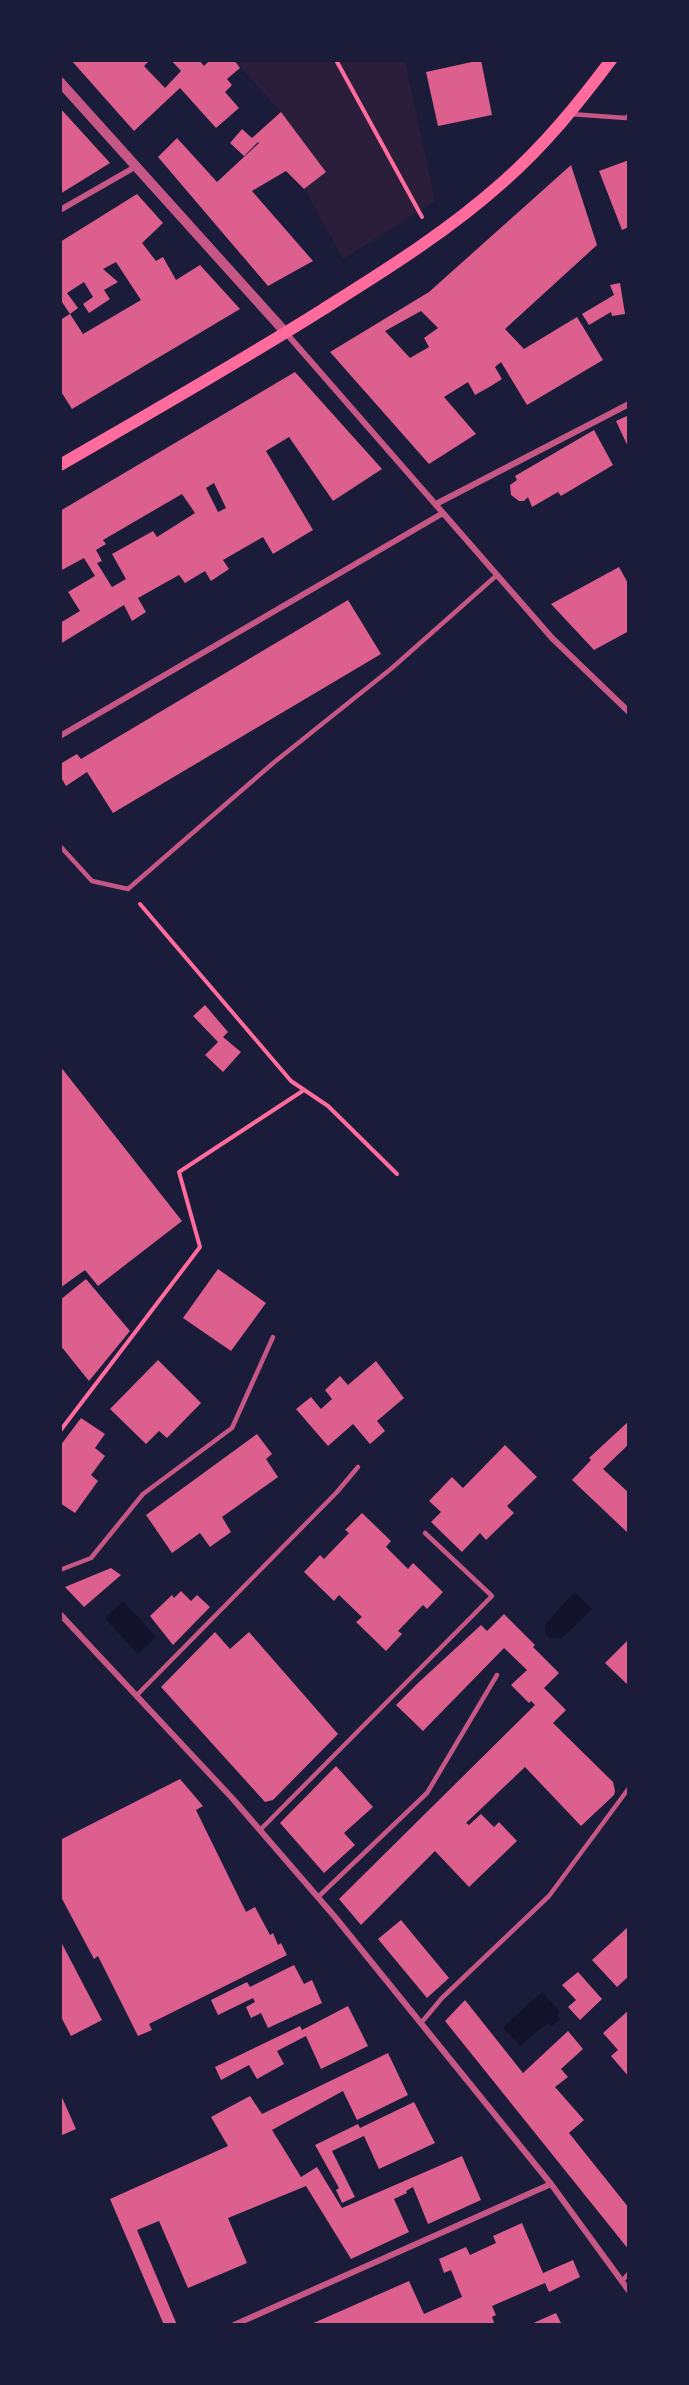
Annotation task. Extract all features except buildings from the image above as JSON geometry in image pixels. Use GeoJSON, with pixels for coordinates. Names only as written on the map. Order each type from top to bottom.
{"type":"FeatureCollection","features":[{"type":"Feature","properties":{"kind":"main road"},"geometry":{"type":"LineString","coordinates":[[60,465],[286,333],[433,238],[503,182],[570,114],[611,60]]}},
{"type":"Feature","properties":{"kind":"street"},"geometry":{"type":"LineString","coordinates":[[60,82],[286,333],[552,638],[629,712]]}},
{"type":"Feature","properties":{"kind":"street"},"geometry":{"type":"LineString","coordinates":[[60,210],[135,167]]}},
{"type":"Feature","properties":{"kind":"street"},"geometry":{"type":"LineString","coordinates":[[436,504],[629,404]]}},
{"type":"Feature","properties":{"kind":"street"},"geometry":{"type":"LineString","coordinates":[[60,736],[443,513]]}},
{"type":"Feature","properties":{"kind":"street"},"geometry":{"type":"LineString","coordinates":[[60,1614],[260,1830],[318,1897],[551,2184],[629,2291]]}},
{"type":"Feature","properties":{"kind":"street"},"geometry":{"type":"LineString","coordinates":[[234,2325],[551,2184]]}},
{"type":"Feature","properties":{"kind":"lane"},"geometry":{"type":"LineString","coordinates":[[570,114],[626,118],[629,115]]}},
{"type":"Feature","properties":{"kind":"lane"},"geometry":{"type":"LineString","coordinates":[[60,846],[92,881],[128,889],[273,764],[392,668],[497,575]]}},
{"type":"Feature","properties":{"kind":"lane"},"geometry":{"type":"LineString","coordinates":[[60,1570],[92,1558],[143,1494],[232,1428],[273,1337]]}},
{"type":"Feature","properties":{"kind":"lane"},"geometry":{"type":"LineString","coordinates":[[136,1696],[329,1501],[358,1467]]}},
{"type":"Feature","properties":{"kind":"lane"},"geometry":{"type":"LineString","coordinates":[[260,1830],[492,1596],[425,1533]]}},
{"type":"Feature","properties":{"kind":"lane"},"geometry":{"type":"LineString","coordinates":[[318,1897],[427,1793],[497,1675]]}},
{"type":"Feature","properties":{"kind":"lane"},"geometry":{"type":"LineString","coordinates":[[421,2023],[442,1998],[549,1896],[629,1788]]}},
{"type":"Feature","properties":{"kind":"lane"},"geometry":{"type":"LineString","coordinates":[[622,2281],[629,2273]]}},
{"type":"Feature","properties":{"kind":"path"},"geometry":{"type":"LineString","coordinates":[[336,60],[422,217]]}},
{"type":"Feature","properties":{"kind":"path"},"geometry":{"type":"LineString","coordinates":[[128,889],[291,1081],[328,1106],[398,1174]]}},
{"type":"Feature","properties":{"kind":"path"},"geometry":{"type":"LineString","coordinates":[[60,1431],[200,1247],[179,1172],[304,1090]]}},
{"type":"Feature","properties":{"kind":"shaded area"},"geometry":{"type":"Polygon","coordinates":[[[234,60],[405,60],[435,201],[343,259],[303,186],[325,169],[281,112],[234,60]]]}},
{"type":"Feature","properties":{"kind":"shaded area"},"geometry":{"type":"Polygon","coordinates":[[[575,1592],[592,1609],[561,1639],[559,1637],[550,1639],[546,1634],[545,1624],[575,1592]]]}},
{"type":"Feature","properties":{"kind":"shaded area"},"geometry":{"type":"Polygon","coordinates":[[[123,1601],[156,1637],[138,1654],[105,1618],[123,1601]]]}},
{"type":"Feature","properties":{"kind":"shaded area"},"geometry":{"type":"Polygon","coordinates":[[[542,1992],[560,2012],[557,2015],[560,2019],[551,2027],[548,2023],[520,2046],[503,2027],[542,1992]]]}}]}
